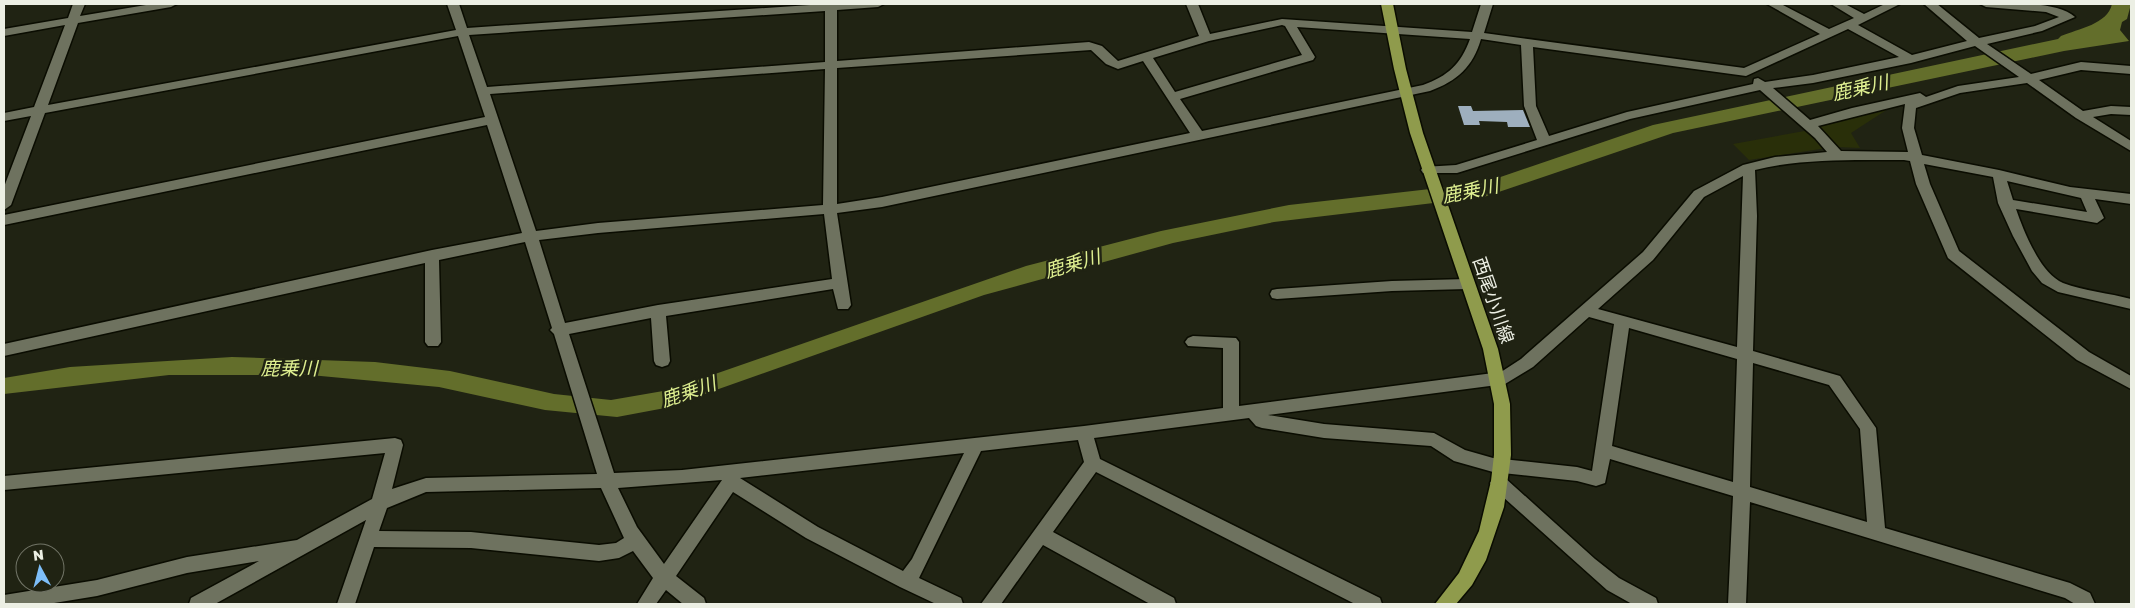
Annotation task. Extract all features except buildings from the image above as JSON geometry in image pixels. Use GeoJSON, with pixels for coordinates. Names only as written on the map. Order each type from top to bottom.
{"type":"FeatureCollection","features":[{"type":"Feature","properties":{"kind":"main road","name":"西尾小川線"},"geometry":{"type":"LineString","coordinates":[[1387,4],[1404,92],[1498,379],[1502,413],[1500,475],[1494,511],[1479,554],[1468,576],[1444,604]]}},
{"type":"Feature","properties":{"kind":"street"},"geometry":{"type":"LineString","coordinates":[[4,205],[78,4]]}},
{"type":"Feature","properties":{"kind":"street"},"geometry":{"type":"LineString","coordinates":[[4,32],[170,4]]}},
{"type":"Feature","properties":{"kind":"street"},"geometry":{"type":"LineString","coordinates":[[453,4],[490,120],[516,191],[558,330],[576,378],[594,442],[623,521],[635,541],[664,579],[697,604]]}},
{"type":"Feature","properties":{"kind":"street"},"geometry":{"type":"LineString","coordinates":[[4,117],[462,32],[831,5],[878,4]]}},
{"type":"Feature","properties":{"kind":"street"},"geometry":{"type":"LineString","coordinates":[[1192,4],[1206,38]]}},
{"type":"Feature","properties":{"kind":"street"},"geometry":{"type":"LineString","coordinates":[[4,350],[432,255],[529,236],[635,224],[830,210],[911,197],[1434,86],[1456,74],[1464,66],[1470,56],[1487,4]]}},
{"type":"Feature","properties":{"kind":"street"},"geometry":{"type":"LineString","coordinates":[[1773,4],[1829,34]]}},
{"type":"Feature","properties":{"kind":"street"},"geometry":{"type":"LineString","coordinates":[[1836,4],[1863,18]]}},
{"type":"Feature","properties":{"kind":"street"},"geometry":{"type":"LineString","coordinates":[[481,91],[1089,46],[1097,47],[1115,65],[1206,38],[1272,22],[1475,36],[1746,72],[1894,4]]}},
{"type":"Feature","properties":{"kind":"street"},"geometry":{"type":"LineString","coordinates":[[1930,4],[1979,44],[2131,148]]}},
{"type":"Feature","properties":{"kind":"street"},"geometry":{"type":"LineString","coordinates":[[1429,172],[1457,169],[1627,116],[1979,44],[2022,34],[2068,17],[2048,9],[1986,4]]}},
{"type":"Feature","properties":{"kind":"street"},"geometry":{"type":"LineString","coordinates":[[831,5],[830,210],[843,305]]}},
{"type":"Feature","properties":{"kind":"street"},"geometry":{"type":"LineString","coordinates":[[1172,97],[1309,57],[1289,22]]}},
{"type":"Feature","properties":{"kind":"street"},"geometry":{"type":"LineString","coordinates":[[1849,25],[1911,59]]}},
{"type":"Feature","properties":{"kind":"street"},"geometry":{"type":"LineString","coordinates":[[1527,43],[1530,106],[1545,142]]}},
{"type":"Feature","properties":{"kind":"street"},"geometry":{"type":"LineString","coordinates":[[1145,56],[1198,135]]}},
{"type":"Feature","properties":{"kind":"street"},"geometry":{"type":"LineString","coordinates":[[1805,123],[2081,66],[2131,70]]}},
{"type":"Feature","properties":{"kind":"street"},"geometry":{"type":"LineString","coordinates":[[1746,72],[1820,135],[1837,155]]}},
{"type":"Feature","properties":{"kind":"street"},"geometry":{"type":"LineString","coordinates":[[1958,90],[1909,108],[1908,128],[1928,196],[1953,254],[2083,356],[2131,383]]}},
{"type":"Feature","properties":{"kind":"street"},"geometry":{"type":"LineString","coordinates":[[2081,115],[2111,110],[2131,111]]}},
{"type":"Feature","properties":{"kind":"street"},"geometry":{"type":"LineString","coordinates":[[4,220],[490,120]]}},
{"type":"Feature","properties":{"kind":"street"},"geometry":{"type":"LineString","coordinates":[[198,604],[380,503],[402,492],[426,485],[732,476],[973,445],[1084,433],[1510,376],[1648,256],[1699,194],[1748,168],[1775,161],[1837,155],[1876,154],[1916,157],[2086,194],[2131,199]]}},
{"type":"Feature","properties":{"kind":"street"},"geometry":{"type":"LineString","coordinates":[[1737,604],[1750,216],[1750,179],[1748,168]]}},
{"type":"Feature","properties":{"kind":"street"},"geometry":{"type":"LineString","coordinates":[[1999,174],[2005,203],[2036,265],[2054,286],[2131,304]]}},
{"type":"Feature","properties":{"kind":"street"},"geometry":{"type":"LineString","coordinates":[[2005,203],[2097,218],[2086,194]]}},
{"type":"Feature","properties":{"kind":"street"},"geometry":{"type":"LineString","coordinates":[[432,255],[433,342]]}},
{"type":"Feature","properties":{"kind":"street"},"geometry":{"type":"LineString","coordinates":[[558,330],[658,311],[840,283]]}},
{"type":"Feature","properties":{"kind":"street"},"geometry":{"type":"LineString","coordinates":[[1277,294],[1392,286],[1467,284]]}},
{"type":"Feature","properties":{"kind":"street"},"geometry":{"type":"LineString","coordinates":[[658,311],[662,362]]}},
{"type":"Feature","properties":{"kind":"street"},"geometry":{"type":"LineString","coordinates":[[1586,311],[1830,378],[1839,384],[1868,428],[1877,533]]}},
{"type":"Feature","properties":{"kind":"street"},"geometry":{"type":"LineString","coordinates":[[1500,475],[1577,474],[1596,479],[1603,450],[1622,321]]}},
{"type":"Feature","properties":{"kind":"street"},"geometry":{"type":"LineString","coordinates":[[1193,342],[1231,342],[1231,414]]}},
{"type":"Feature","properties":{"kind":"street"},"geometry":{"type":"LineString","coordinates":[[1252,411],[1262,421],[1324,431],[1434,440],[1460,456],[1500,475],[1589,565],[1613,584],[1649,604]]}},
{"type":"Feature","properties":{"kind":"street"},"geometry":{"type":"LineString","coordinates":[[1084,433],[1093,463],[1373,604]]}},
{"type":"Feature","properties":{"kind":"street"},"geometry":{"type":"LineString","coordinates":[[906,581],[918,564],[972,454],[973,445]]}},
{"type":"Feature","properties":{"kind":"street"},"geometry":{"type":"LineString","coordinates":[[4,483],[396,446],[380,503],[346,604]]}},
{"type":"Feature","properties":{"kind":"street"},"geometry":{"type":"LineString","coordinates":[[1603,450],[2070,591],[2083,599],[2086,604]]}},
{"type":"Feature","properties":{"kind":"street"},"geometry":{"type":"LineString","coordinates":[[990,604],[1093,463]]}},
{"type":"Feature","properties":{"kind":"street"},"geometry":{"type":"LineString","coordinates":[[646,604],[732,476]]}},
{"type":"Feature","properties":{"kind":"street"},"geometry":{"type":"LineString","coordinates":[[732,476],[800,527],[841,550],[954,604]]}},
{"type":"Feature","properties":{"kind":"street"},"geometry":{"type":"LineString","coordinates":[[1041,534],[1167,604]]}},
{"type":"Feature","properties":{"kind":"street"},"geometry":{"type":"LineString","coordinates":[[368,539],[471,540],[599,553],[620,550],[635,541]]}},
{"type":"Feature","properties":{"kind":"street"},"geometry":{"type":"LineString","coordinates":[[4,603],[97,588],[187,565],[303,546]]}},
{"type":"Feature","properties":{"kind":"shaded area"},"geometry":{"type":"Polygon","coordinates":[[[1891,107],[1851,133],[1860,148],[1837,147],[1819,130],[1819,126],[1852,114],[1891,107]]]}},
{"type":"Feature","properties":{"kind":"shaded area"},"geometry":{"type":"Polygon","coordinates":[[[1810,130],[1827,148],[1749,160],[1733,144],[1810,130]]]}},
{"type":"Feature","properties":{"kind":"water","name":"鹿乗川"},"geometry":{"type":"Polygon","coordinates":[[[2112,4],[2131,4],[2127,19],[2122,22],[2120,30],[2129,41],[2064,51],[1673,133],[1484,197],[1274,222],[1173,243],[984,295],[665,408],[617,417],[545,410],[439,387],[310,375],[169,375],[4,394],[4,378],[70,367],[232,357],[375,362],[450,371],[554,394],[611,400],[669,390],[1026,266],[1161,231],[1289,205],[1483,183],[1653,125],[2058,39],[2061,36],[2099,21],[2109,11],[2112,4]]]}}]}
